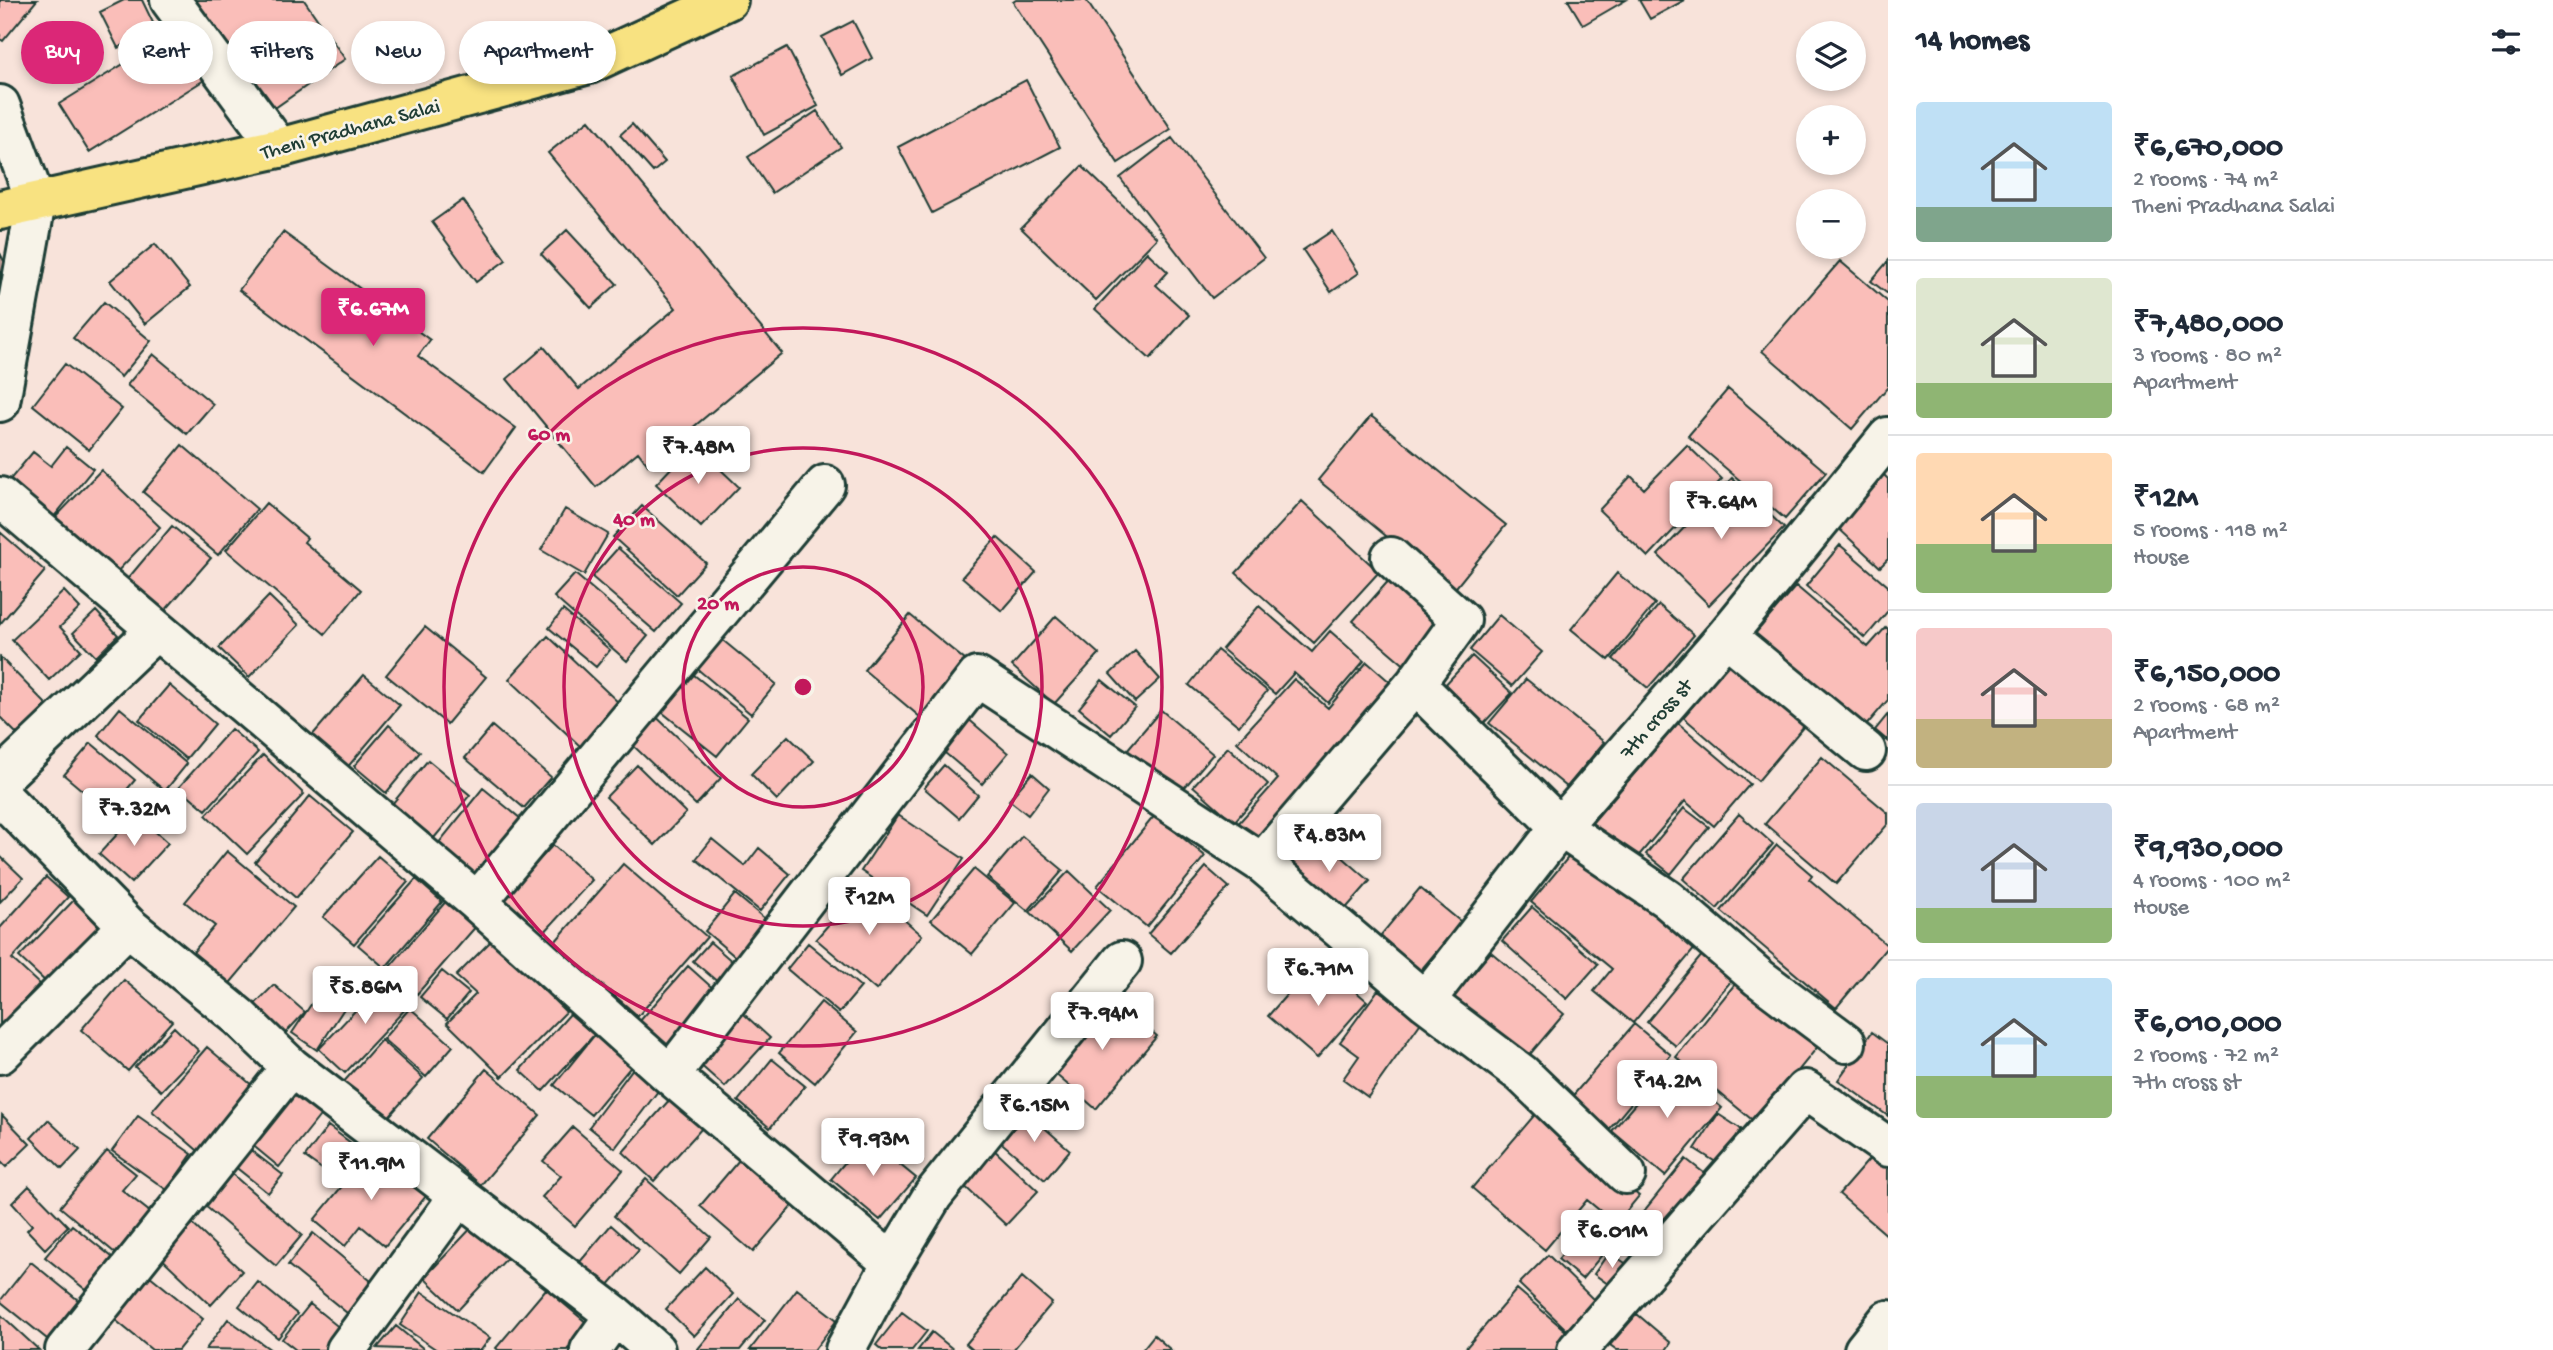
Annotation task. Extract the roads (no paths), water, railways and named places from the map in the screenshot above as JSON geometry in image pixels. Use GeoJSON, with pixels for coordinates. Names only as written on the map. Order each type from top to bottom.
{"type":"FeatureCollection","features":[{"type":"Feature","properties":{"kind":"main road","name":"Theni Pradhana Salai"},"geometry":{"type":"LineString","coordinates":[[18,206],[279,148],[589,64],[728,0]]}},
{"type":"Feature","properties":{"kind":"street"},"geometry":{"type":"LineString","coordinates":[[170,0],[279,148]]}},
{"type":"Feature","properties":{"kind":"street"},"geometry":{"type":"LineString","coordinates":[[0,105],[18,206],[0,402]]}},
{"type":"Feature","properties":{"kind":"street","name":"7th cross st"},"geometry":{"type":"LineString","coordinates":[[1425,1001],[1560,827],[1726,636],[1888,437]]}},
{"type":"Feature","properties":{"kind":"street"},"geometry":{"type":"LineString","coordinates":[[477,902],[825,485]]}},
{"type":"Feature","properties":{"kind":"street"},"geometry":{"type":"LineString","coordinates":[[0,497],[477,902],[670,1075],[892,1263]]}},
{"type":"Feature","properties":{"kind":"street"},"geometry":{"type":"LineString","coordinates":[[1262,863],[1415,684],[1461,620],[1391,557]]}},
{"type":"Feature","properties":{"kind":"street"},"geometry":{"type":"LineString","coordinates":[[0,779],[156,630]]}},
{"type":"Feature","properties":{"kind":"street"},"geometry":{"type":"LineString","coordinates":[[1726,636],[1866,751]]}},
{"type":"Feature","properties":{"kind":"street"},"geometry":{"type":"LineString","coordinates":[[670,1075],[977,677],[1262,863],[1425,1001],[1522,1074],[1626,1174]]}},
{"type":"Feature","properties":{"kind":"street"},"geometry":{"type":"LineString","coordinates":[[1415,684],[1560,827],[1667,899],[1759,978],[1846,1043]]}},
{"type":"Feature","properties":{"kind":"street"},"geometry":{"type":"LineString","coordinates":[[0,795],[128,926],[239,1017],[291,1067],[615,1315],[655,1350]]}},
{"type":"Feature","properties":{"kind":"street"},"geometry":{"type":"LineString","coordinates":[[0,1054],[128,926]]}},
{"type":"Feature","properties":{"kind":"street"},"geometry":{"type":"LineString","coordinates":[[852,1347],[892,1263],[933,1195],[1122,961]]}},
{"type":"Feature","properties":{"kind":"street"},"geometry":{"type":"LineString","coordinates":[[65,1350],[291,1067]]}},
{"type":"Feature","properties":{"kind":"street"},"geometry":{"type":"LineString","coordinates":[[1577,1350],[1805,1090],[1888,1147]]}},
{"type":"Feature","properties":{"kind":"street"},"geometry":{"type":"LineString","coordinates":[[346,1350],[459,1196]]}},
{"type":"Feature","properties":{"kind":"street"},"geometry":{"type":"LineString","coordinates":[[590,1350],[615,1315]]}},
{"type":"Feature","properties":{"kind":"street"},"geometry":{"type":"LineString","coordinates":[[1864,1350],[1888,1320]]}}]}
